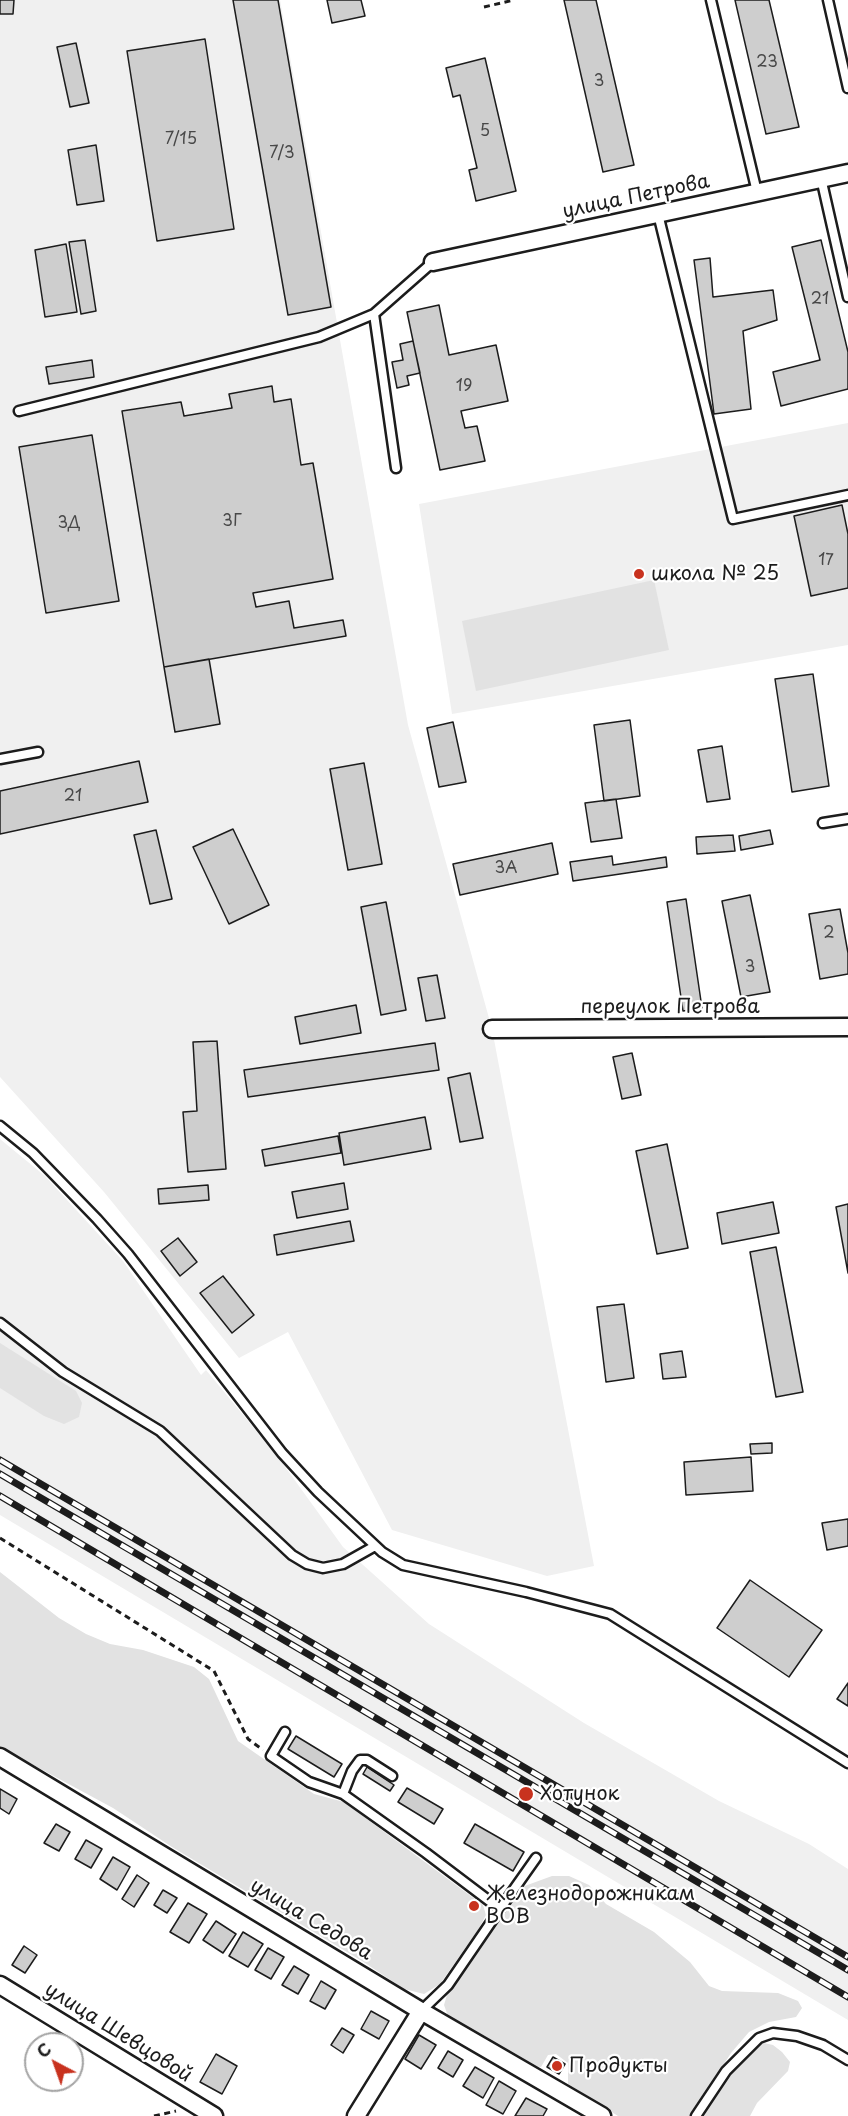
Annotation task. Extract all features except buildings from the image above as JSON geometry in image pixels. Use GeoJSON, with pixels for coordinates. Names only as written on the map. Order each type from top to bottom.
{"type":"FeatureCollection","features":[{"type":"Feature","properties":{"kind":"street","name":"улица Петрова"},"geometry":{"type":"LineString","coordinates":[[432,262],[848,172]]}},
{"type":"Feature","properties":{"kind":"street","name":"переулок Петрова"},"geometry":{"type":"LineString","coordinates":[[492,1029],[848,1027]]}},
{"type":"Feature","properties":{"kind":"street","name":"улица Седова"},"geometry":{"type":"LineString","coordinates":[[0,1757],[420,2011],[602,2116]]}},
{"type":"Feature","properties":{"kind":"street","name":"улица Шевцовой"},"geometry":{"type":"LineString","coordinates":[[0,1985],[214,2116]]}},
{"type":"Feature","properties":{"kind":"street"},"geometry":{"type":"LineString","coordinates":[[356,2116],[420,2011]]}},
{"type":"Feature","properties":{"kind":"lane"},"geometry":{"type":"LineString","coordinates":[[711,0],[757,192]]}},
{"type":"Feature","properties":{"kind":"lane"},"geometry":{"type":"LineString","coordinates":[[828,0],[848,88]]}},
{"type":"Feature","properties":{"kind":"lane"},"geometry":{"type":"LineString","coordinates":[[821,178],[848,297]]}},
{"type":"Feature","properties":{"kind":"lane"},"geometry":{"type":"LineString","coordinates":[[658,214],[733,519],[848,495]]}},
{"type":"Feature","properties":{"kind":"lane"},"geometry":{"type":"LineString","coordinates":[[19,411],[319,338],[374,314],[432,262]]}},
{"type":"Feature","properties":{"kind":"lane"},"geometry":{"type":"LineString","coordinates":[[374,314],[396,468]]}},
{"type":"Feature","properties":{"kind":"lane"},"geometry":{"type":"LineString","coordinates":[[0,759],[38,752]]}},
{"type":"Feature","properties":{"kind":"lane"},"geometry":{"type":"LineString","coordinates":[[823,823],[848,819]]}},
{"type":"Feature","properties":{"kind":"lane"},"geometry":{"type":"LineString","coordinates":[[0,1126],[33,1153],[97,1219],[135,1263],[282,1453],[318,1492],[375,1546],[402,1565],[526,1592],[610,1614],[848,1763]]}},
{"type":"Feature","properties":{"kind":"lane"},"geometry":{"type":"LineString","coordinates":[[0,1323],[63,1372],[160,1431],[292,1555],[307,1564],[323,1568],[343,1564],[375,1546]]}},
{"type":"Feature","properties":{"kind":"lane"},"geometry":{"type":"LineString","coordinates":[[285,1732],[271,1756],[309,1782],[343,1794],[500,1909]]}},
{"type":"Feature","properties":{"kind":"lane"},"geometry":{"type":"LineString","coordinates":[[343,1794],[352,1771],[360,1760],[367,1760],[392,1776]]}},
{"type":"Feature","properties":{"kind":"lane"},"geometry":{"type":"LineString","coordinates":[[420,2011],[448,1985],[536,1858]]}},
{"type":"Feature","properties":{"kind":"lane"},"geometry":{"type":"LineString","coordinates":[[696,2116],[726,2071],[759,2038],[773,2033],[797,2036],[823,2045],[848,2060]]}},
{"type":"Feature","properties":{"kind":"path"},"geometry":{"type":"LineString","coordinates":[[484,7],[514,0]]}},
{"type":"Feature","properties":{"kind":"path"},"geometry":{"type":"LineString","coordinates":[[0,1538],[214,1671],[248,1739],[271,1756]]}},
{"type":"Feature","properties":{"kind":"shaded area"},"geometry":{"type":"Polygon","coordinates":[[[0,0],[280,0],[408,725],[492,1029],[594,1566],[547,1576],[392,1530],[288,1332],[239,1358],[104,1192],[0,1077],[0,0]]]}},
{"type":"Feature","properties":{"kind":"shaded area","name":"школа № 25"},"geometry":{"type":"Polygon","coordinates":[[[848,423],[848,645],[452,714],[419,504],[848,423]]]}},
{"type":"Feature","properties":{"kind":"shaded area"},"geometry":{"type":"Polygon","coordinates":[[[654,580],[669,650],[476,691],[462,621],[654,580]]]}},
{"type":"Feature","properties":{"kind":"shaded area"},"geometry":{"type":"Polygon","coordinates":[[[0,1139],[45,1176],[123,1261],[201,1375],[206,1370],[278,1457],[343,1547],[429,1624],[584,1723],[719,1801],[809,1844],[848,1869],[848,2020],[0,1515],[0,1139]]]}},
{"type":"Feature","properties":{"kind":"shaded area"},"geometry":{"type":"Polygon","coordinates":[[[0,1343],[76,1391],[82,1403],[79,1417],[64,1424],[44,1416],[0,1388],[0,1343]]]}},
{"type":"Feature","properties":{"kind":"shaded area"},"geometry":{"type":"Polygon","coordinates":[[[0,1572],[59,1618],[86,1634],[110,1644],[143,1650],[194,1667],[209,1679],[238,1741],[314,1794],[344,1802],[483,1905],[486,1915],[478,1930],[440,1984],[424,1994],[404,1989],[362,1961],[172,1847],[113,1808],[0,1747],[0,1572]]]}},
{"type":"Feature","properties":{"kind":"shaded area"},"geometry":{"type":"Polygon","coordinates":[[[552,1876],[569,1876],[589,1885],[606,1904],[654,1932],[690,1962],[709,1986],[722,1991],[778,1993],[798,2001],[802,2008],[796,2017],[769,2022],[749,2032],[731,2053],[691,2116],[618,2116],[568,2084],[568,2063],[556,2054],[548,2055],[541,2067],[531,2066],[459,2026],[448,2016],[444,2005],[447,1995],[511,1900],[522,1887],[552,1876]]]}},
{"type":"Feature","properties":{"kind":"shaded area"},"geometry":{"type":"Polygon","coordinates":[[[764,2043],[773,2045],[782,2052],[790,2062],[788,2071],[757,2103],[750,2116],[704,2116],[736,2065],[757,2045],[764,2043]]]}},
{"type":"Feature","properties":{"kind":"railway"},"geometry":{"type":"LineString","coordinates":[[0,1460],[848,1957]]}},
{"type":"Feature","properties":{"kind":"railway"},"geometry":{"type":"LineString","coordinates":[[0,1474],[848,1970]]}},
{"type":"Feature","properties":{"kind":"railway"},"geometry":{"type":"LineString","coordinates":[[0,1496],[848,1997]]}},
{"type":"Feature","properties":{"kind":"place","name":"школа № 25"},"geometry":{"type":"Point","coordinates":[639,574]}},
{"type":"Feature","properties":{"kind":"place","name":"Хотунок"},"geometry":{"type":"Point","coordinates":[526,1794]}},
{"type":"Feature","properties":{"kind":"place","name":"Железнодорожникам ВОВ"},"geometry":{"type":"Point","coordinates":[474,1906]}},
{"type":"Feature","properties":{"kind":"place","name":"Продукты"},"geometry":{"type":"Point","coordinates":[557,2066]}}]}
